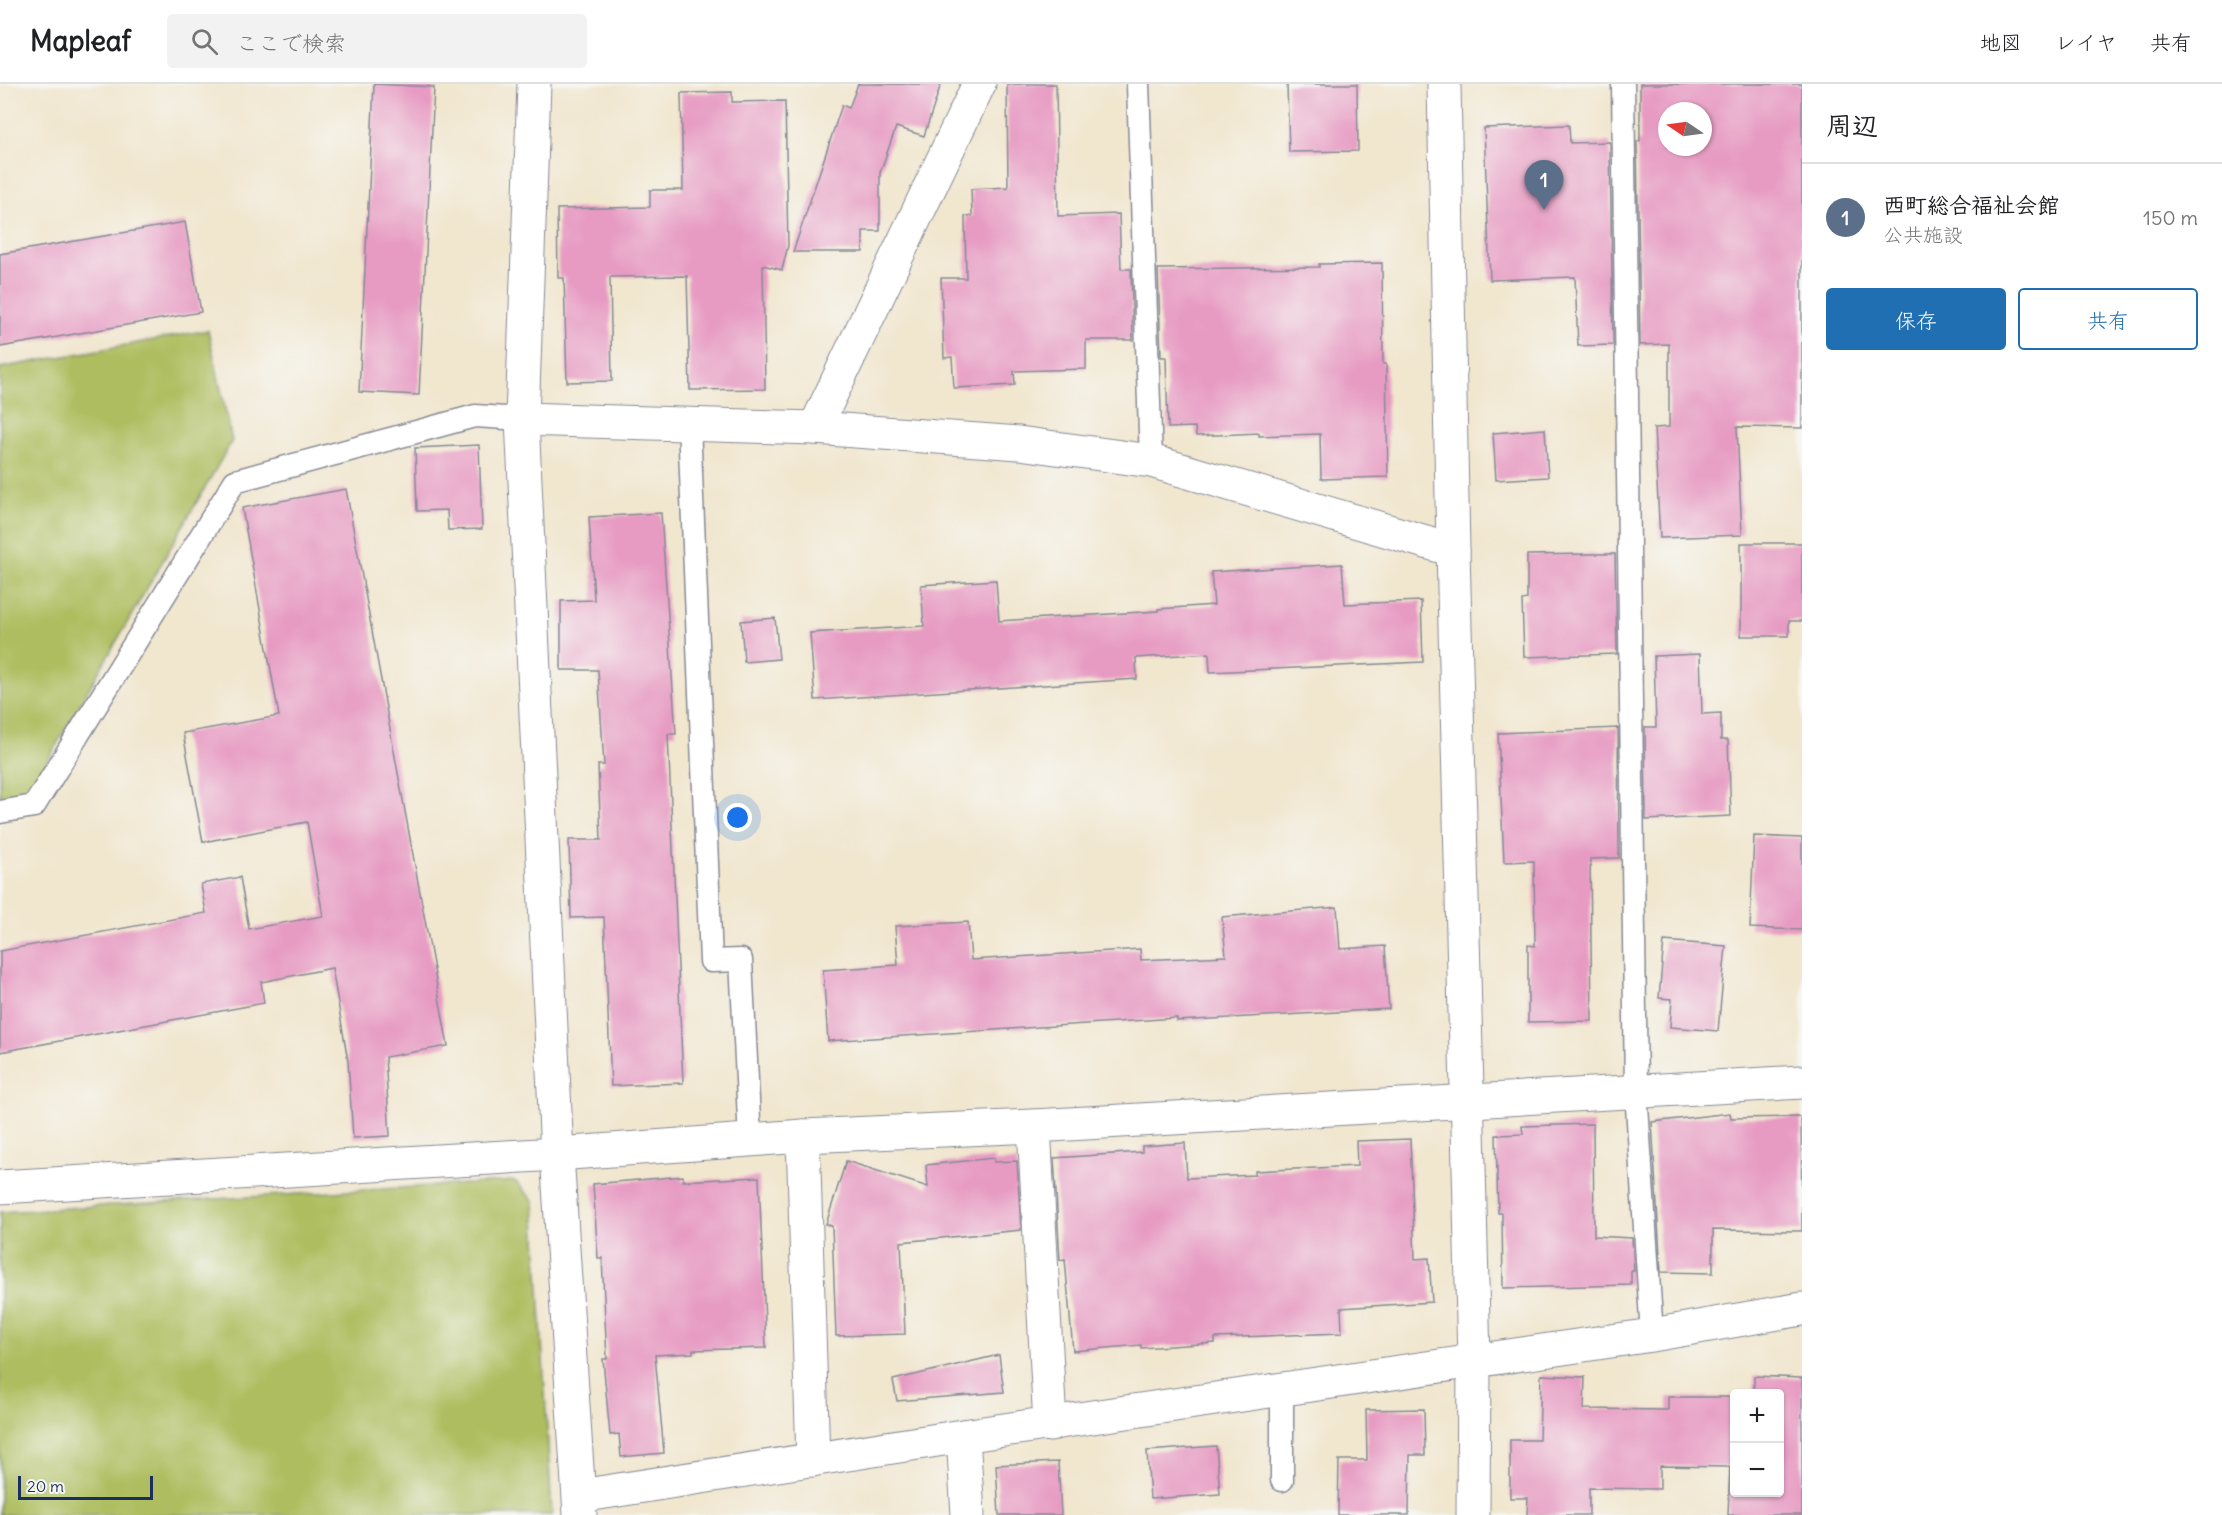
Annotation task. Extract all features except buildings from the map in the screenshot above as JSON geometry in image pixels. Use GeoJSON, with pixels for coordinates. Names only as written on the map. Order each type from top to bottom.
{"type":"FeatureCollection","features":[{"type":"Feature","properties":{"kind":"street"},"geometry":{"type":"LineString","coordinates":[[534,84],[522,418],[557,1154],[580,1506],[813,1460],[1652,1335],[1802,1309]]}},
{"type":"Feature","properties":{"kind":"street"},"geometry":{"type":"LineString","coordinates":[[815,428],[980,84]]}},
{"type":"Feature","properties":{"kind":"street"},"geometry":{"type":"LineString","coordinates":[[1444,84],[1453,550],[1474,1360],[1473,1515]]}},
{"type":"Feature","properties":{"kind":"street"},"geometry":{"type":"LineString","coordinates":[[522,418],[815,428],[1020,443],[1151,461],[1453,550]]}},
{"type":"Feature","properties":{"kind":"street"},"geometry":{"type":"LineString","coordinates":[[0,1187],[557,1154],[803,1136],[1034,1126],[1802,1082]]}},
{"type":"Feature","properties":{"kind":"street"},"geometry":{"type":"LineString","coordinates":[[1034,1126],[1050,1425]]}},
{"type":"Feature","properties":{"kind":"street"},"geometry":{"type":"LineString","coordinates":[[803,1136],[813,1460]]}},
{"type":"Feature","properties":{"kind":"street"},"geometry":{"type":"LineString","coordinates":[[963,1436],[968,1515]]}},
{"type":"Feature","properties":{"kind":"lane"},"geometry":{"type":"LineString","coordinates":[[1138,84],[1151,461]]}},
{"type":"Feature","properties":{"kind":"lane"},"geometry":{"type":"LineString","coordinates":[[1623,84],[1636,1091],[1652,1335]]}},
{"type":"Feature","properties":{"kind":"lane"},"geometry":{"type":"LineString","coordinates":[[0,813],[34,806],[235,481],[474,416],[522,418]]}},
{"type":"Feature","properties":{"kind":"lane"},"geometry":{"type":"LineString","coordinates":[[689,424],[711,961],[741,960],[750,1140]]}},
{"type":"Feature","properties":{"kind":"lane"},"geometry":{"type":"LineString","coordinates":[[1282,1389],[1282,1480]]}},
{"type":"Feature","properties":{"kind":"green space"},"geometry":{"type":"Polygon","coordinates":[[[208,330],[232,441],[30,791],[0,796],[0,368],[208,330]]]}},
{"type":"Feature","properties":{"kind":"green space"},"geometry":{"type":"Polygon","coordinates":[[[515,1181],[534,1201],[552,1515],[0,1515],[0,1212],[515,1181]]]}},
{"type":"Feature","properties":{"kind":"place","name":"西町総合福祉会館"},"geometry":{"type":"Point","coordinates":[1544,210]}}]}
